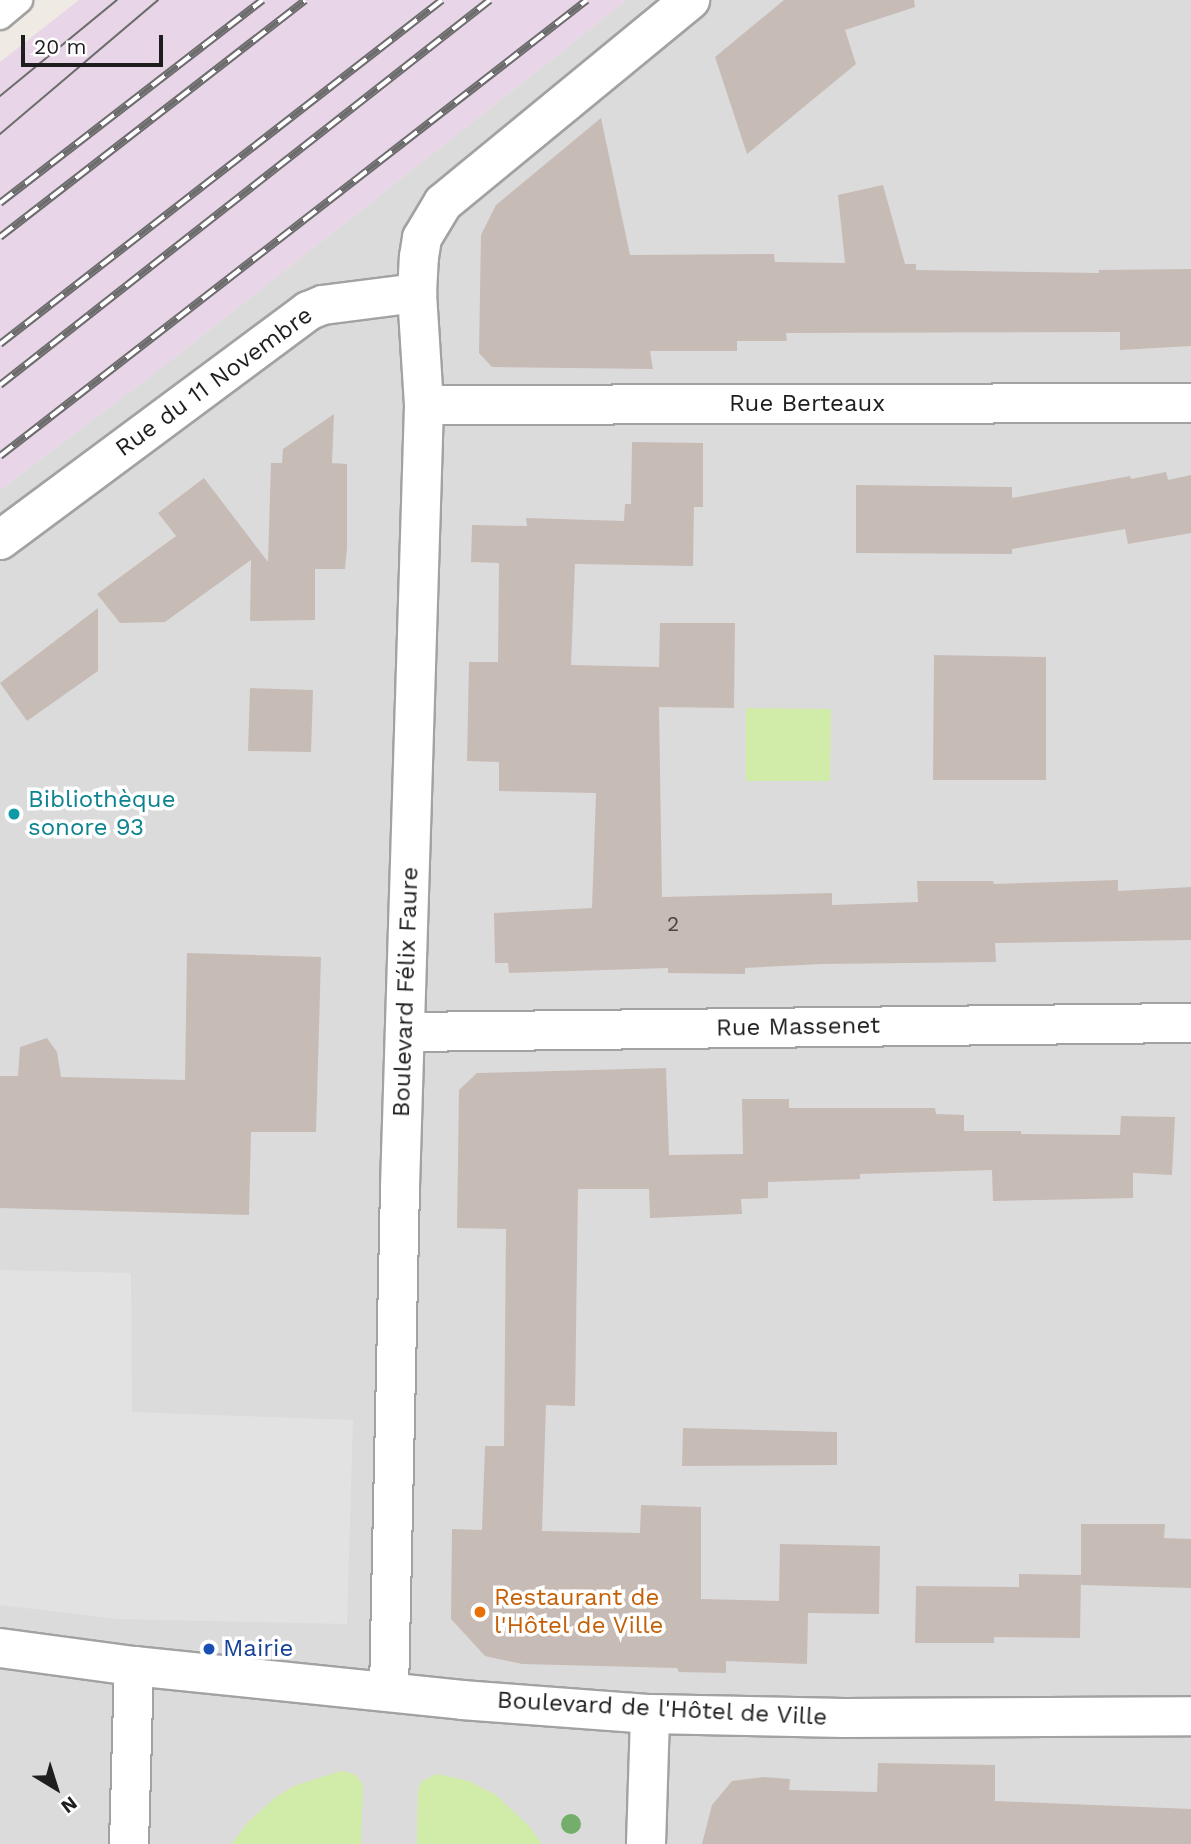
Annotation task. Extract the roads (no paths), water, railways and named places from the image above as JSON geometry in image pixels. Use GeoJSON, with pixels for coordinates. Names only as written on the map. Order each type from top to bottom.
{"type":"FeatureCollection","features":[{"type":"Feature","properties":{"kind":"street"},"geometry":{"type":"LineString","coordinates":[[417,293],[422,238],[443,203],[690,0]]}},
{"type":"Feature","properties":{"kind":"street","name":"Boulevard Félix Faure"},"geometry":{"type":"LineString","coordinates":[[389,1691],[424,405],[417,293]]}},
{"type":"Feature","properties":{"kind":"street","name":"Rue du 11 Novembre"},"geometry":{"type":"LineString","coordinates":[[0,540],[308,311],[323,305],[417,293]]}},
{"type":"Feature","properties":{"kind":"street","name":"Rue Berteaux"},"geometry":{"type":"LineString","coordinates":[[424,405],[1191,402]]}},
{"type":"Feature","properties":{"kind":"street","name":"Rue Massenet"},"geometry":{"type":"LineString","coordinates":[[405,1032],[1191,1023]]}},
{"type":"Feature","properties":{"kind":"street","name":"Boulevard de l'Hôtel de Ville"},"geometry":{"type":"LineString","coordinates":[[0,1648],[134,1666],[650,1714],[844,1718],[1191,1717]]}},
{"type":"Feature","properties":{"kind":"street"},"geometry":{"type":"LineString","coordinates":[[129,1844],[134,1666]]}},
{"type":"Feature","properties":{"kind":"street"},"geometry":{"type":"LineString","coordinates":[[646,1844],[650,1714]]}},
{"type":"Feature","properties":{"kind":"tram line"},"geometry":{"type":"LineString","coordinates":[[0,96],[117,0]]}},
{"type":"Feature","properties":{"kind":"tram line"},"geometry":{"type":"LineString","coordinates":[[0,134],[158,0]]}},
{"type":"Feature","properties":{"kind":"railway"},"geometry":{"type":"LineString","coordinates":[[0,203],[263,0]]}},
{"type":"Feature","properties":{"kind":"railway"},"geometry":{"type":"LineString","coordinates":[[0,237],[305,0]]}},
{"type":"Feature","properties":{"kind":"railway"},"geometry":{"type":"LineString","coordinates":[[0,344],[442,0]]}},
{"type":"Feature","properties":{"kind":"railway"},"geometry":{"type":"LineString","coordinates":[[0,385],[490,0]]}},
{"type":"Feature","properties":{"kind":"railway"},"geometry":{"type":"LineString","coordinates":[[0,456],[587,0]]}},
{"type":"Feature","properties":{"kind":"place","name":"Bibliothèque sonore 93"},"geometry":{"type":"Point","coordinates":[14,814]}},
{"type":"Feature","properties":{"kind":"place","name":"Restaurant de l'Hôtel de Ville"},"geometry":{"type":"Point","coordinates":[480,1612]}},
{"type":"Feature","properties":{"kind":"place","name":"Mairie"},"geometry":{"type":"Point","coordinates":[209,1649]}}]}
